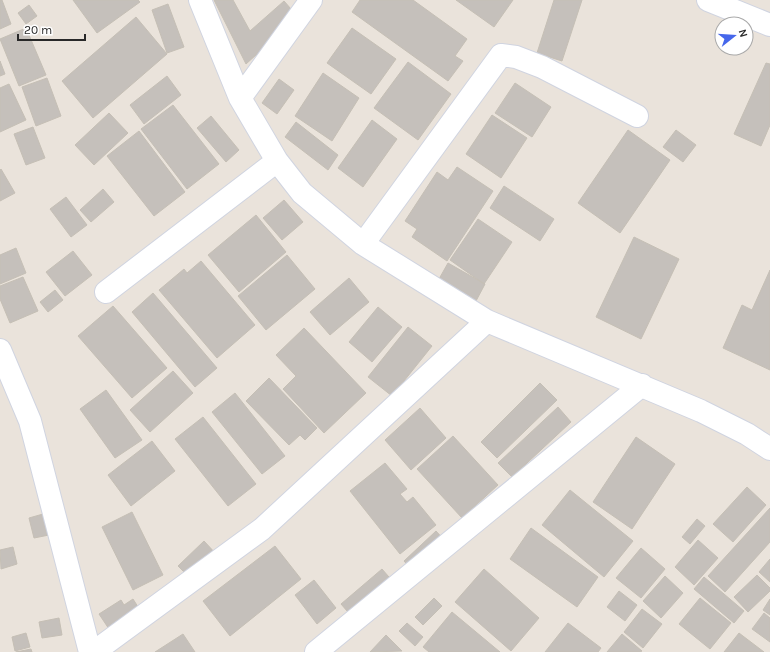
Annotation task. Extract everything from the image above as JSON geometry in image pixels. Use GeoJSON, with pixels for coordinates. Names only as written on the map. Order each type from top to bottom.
{"type":"FeatureCollection","features":[{"type":"Feature","properties":{"kind":"street"},"geometry":{"type":"LineString","coordinates":[[200,0],[240,98],[277,161],[302,193],[363,244],[488,321],[701,411],[747,434],[770,449]]}},
{"type":"Feature","properties":{"kind":"street"},"geometry":{"type":"LineString","coordinates":[[240,98],[311,0]]}},
{"type":"Feature","properties":{"kind":"street"},"geometry":{"type":"LineString","coordinates":[[708,0],[770,25]]}},
{"type":"Feature","properties":{"kind":"street"},"geometry":{"type":"LineString","coordinates":[[363,244],[501,55],[516,57],[542,67],[637,116]]}},
{"type":"Feature","properties":{"kind":"street"},"geometry":{"type":"LineString","coordinates":[[106,292],[277,161]]}},
{"type":"Feature","properties":{"kind":"street"},"geometry":{"type":"LineString","coordinates":[[94,652],[262,529],[488,321]]}},
{"type":"Feature","properties":{"kind":"street"},"geometry":{"type":"LineString","coordinates":[[0,350],[30,421],[90,652]]}},
{"type":"Feature","properties":{"kind":"street"},"geometry":{"type":"LineString","coordinates":[[316,652],[642,385]]}},
{"type":"Feature","properties":{"kind":"building"},"geometry":{"type":"Polygon","coordinates":[[[0,0],[2,0],[11,24],[0,29],[0,0]]]}},
{"type":"Feature","properties":{"kind":"building"},"geometry":{"type":"Polygon","coordinates":[[[73,0],[138,0],[140,2],[97,33],[73,0]]]}},
{"type":"Feature","properties":{"kind":"building"},"geometry":{"type":"Polygon","coordinates":[[[214,0],[233,0],[250,31],[284,1],[298,17],[246,64],[214,0]]]}},
{"type":"Feature","properties":{"kind":"building"},"geometry":{"type":"Polygon","coordinates":[[[360,0],[413,0],[467,39],[455,56],[463,61],[448,81],[352,12],[360,0]]]}},
{"type":"Feature","properties":{"kind":"building"},"geometry":{"type":"Polygon","coordinates":[[[456,0],[513,0],[494,27],[456,0]]]}},
{"type":"Feature","properties":{"kind":"building"},"geometry":{"type":"Polygon","coordinates":[[[554,0],[582,0],[562,61],[537,53],[554,0]]]}},
{"type":"Feature","properties":{"kind":"building"},"geometry":{"type":"Polygon","coordinates":[[[168,4],[184,47],[167,53],[152,10],[168,4]]]}},
{"type":"Feature","properties":{"kind":"building"},"geometry":{"type":"Polygon","coordinates":[[[29,5],[37,16],[26,24],[18,13],[29,5]]]}},
{"type":"Feature","properties":{"kind":"building"},"geometry":{"type":"Polygon","coordinates":[[[136,17],[167,54],[93,118],[62,81],[136,17]]]}},
{"type":"Feature","properties":{"kind":"building"},"geometry":{"type":"Polygon","coordinates":[[[26,28],[46,75],[19,86],[0,39],[26,28]]]}},
{"type":"Feature","properties":{"kind":"building"},"geometry":{"type":"Polygon","coordinates":[[[352,28],[396,59],[371,94],[327,63],[352,28]]]}},
{"type":"Feature","properties":{"kind":"building"},"geometry":{"type":"Polygon","coordinates":[[[0,61],[5,74],[0,76],[0,61]]]}},
{"type":"Feature","properties":{"kind":"building"},"geometry":{"type":"Polygon","coordinates":[[[408,62],[451,94],[418,140],[374,108],[408,62]]]}},
{"type":"Feature","properties":{"kind":"building"},"geometry":{"type":"Polygon","coordinates":[[[766,63],[770,64],[770,125],[761,146],[734,134],[766,63]]]}},
{"type":"Feature","properties":{"kind":"building"},"geometry":{"type":"Polygon","coordinates":[[[323,73],[359,98],[332,141],[295,116],[323,73]]]}},
{"type":"Feature","properties":{"kind":"building"},"geometry":{"type":"Polygon","coordinates":[[[167,76],[181,95],[144,124],[130,105],[167,76]]]}},
{"type":"Feature","properties":{"kind":"building"},"geometry":{"type":"Polygon","coordinates":[[[47,78],[61,116],[36,126],[22,87],[47,78]]]}},
{"type":"Feature","properties":{"kind":"building"},"geometry":{"type":"Polygon","coordinates":[[[279,79],[294,90],[277,114],[262,103],[279,79]]]}},
{"type":"Feature","properties":{"kind":"building"},"geometry":{"type":"Polygon","coordinates":[[[515,83],[551,107],[532,137],[495,113],[515,83]]]}},
{"type":"Feature","properties":{"kind":"building"},"geometry":{"type":"Polygon","coordinates":[[[9,84],[26,120],[0,132],[0,88],[9,84]]]}},
{"type":"Feature","properties":{"kind":"building"},"geometry":{"type":"Polygon","coordinates":[[[173,105],[219,164],[187,189],[141,129],[173,105]]]}},
{"type":"Feature","properties":{"kind":"building"},"geometry":{"type":"Polygon","coordinates":[[[109,113],[128,133],[94,165],[75,145],[109,113]]]}},
{"type":"Feature","properties":{"kind":"building"},"geometry":{"type":"Polygon","coordinates":[[[492,115],[527,138],[501,178],[466,154],[492,115]]]}},
{"type":"Feature","properties":{"kind":"building"},"geometry":{"type":"Polygon","coordinates":[[[211,116],[239,150],[226,162],[197,128],[211,116]]]}},
{"type":"Feature","properties":{"kind":"building"},"geometry":{"type":"Polygon","coordinates":[[[372,120],[397,139],[363,187],[338,168],[372,120]]]}},
{"type":"Feature","properties":{"kind":"building"},"geometry":{"type":"Polygon","coordinates":[[[296,122],[338,155],[328,170],[285,137],[296,122]]]}},
{"type":"Feature","properties":{"kind":"building"},"geometry":{"type":"Polygon","coordinates":[[[33,127],[45,158],[26,165],[14,134],[33,127]]]}},
{"type":"Feature","properties":{"kind":"building"},"geometry":{"type":"Polygon","coordinates":[[[628,130],[670,160],[620,233],[578,203],[628,130]]]}},
{"type":"Feature","properties":{"kind":"building"},"geometry":{"type":"Polygon","coordinates":[[[676,130],[696,145],[683,162],[663,147],[676,130]]]}},
{"type":"Feature","properties":{"kind":"building"},"geometry":{"type":"Polygon","coordinates":[[[139,131],[185,192],[154,216],[107,156],[139,131]]]}},
{"type":"Feature","properties":{"kind":"building"},"geometry":{"type":"Polygon","coordinates":[[[457,167],[493,191],[447,261],[412,237],[417,229],[405,221],[437,172],[448,180],[457,167]]]}},
{"type":"Feature","properties":{"kind":"building"},"geometry":{"type":"Polygon","coordinates":[[[1,169],[15,193],[0,201],[0,170],[1,169]]]}},
{"type":"Feature","properties":{"kind":"building"},"geometry":{"type":"Polygon","coordinates":[[[504,186],[554,219],[540,241],[490,208],[504,186]]]}},
{"type":"Feature","properties":{"kind":"building"},"geometry":{"type":"Polygon","coordinates":[[[103,189],[114,202],[91,222],[80,210],[103,189]]]}},
{"type":"Feature","properties":{"kind":"building"},"geometry":{"type":"Polygon","coordinates":[[[66,197],[87,225],[71,237],[50,209],[66,197]]]}},
{"type":"Feature","properties":{"kind":"building"},"geometry":{"type":"Polygon","coordinates":[[[284,200],[303,222],[282,240],[263,218],[284,200]]]}},
{"type":"Feature","properties":{"kind":"building"},"geometry":{"type":"Polygon","coordinates":[[[256,215],[286,252],[239,292],[208,255],[256,215]]]}},
{"type":"Feature","properties":{"kind":"building"},"geometry":{"type":"Polygon","coordinates":[[[478,219],[512,242],[484,284],[450,260],[478,219]]]}},
{"type":"Feature","properties":{"kind":"building"},"geometry":{"type":"Polygon","coordinates":[[[634,237],[679,259],[641,339],[596,317],[634,237]]]}},
{"type":"Feature","properties":{"kind":"building"},"geometry":{"type":"Polygon","coordinates":[[[16,248],[26,273],[0,284],[0,255],[16,248]]]}},
{"type":"Feature","properties":{"kind":"building"},"geometry":{"type":"Polygon","coordinates":[[[73,251],[92,275],[65,296],[46,272],[73,251]]]}},
{"type":"Feature","properties":{"kind":"building"},"geometry":{"type":"Polygon","coordinates":[[[287,255],[315,289],[266,330],[238,296],[287,255]]]}},
{"type":"Feature","properties":{"kind":"building"},"geometry":{"type":"Polygon","coordinates":[[[201,261],[255,325],[217,358],[159,290],[184,269],[187,273],[201,261]]]}},
{"type":"Feature","properties":{"kind":"building"},"geometry":{"type":"Polygon","coordinates":[[[448,263],[485,284],[476,301],[439,279],[448,263]]]}},
{"type":"Feature","properties":{"kind":"building"},"geometry":{"type":"Polygon","coordinates":[[[770,270],[770,370],[723,348],[742,305],[752,310],[770,270]]]}},
{"type":"Feature","properties":{"kind":"building"},"geometry":{"type":"Polygon","coordinates":[[[23,277],[38,311],[10,323],[0,299],[0,286],[23,277]]]}},
{"type":"Feature","properties":{"kind":"building"},"geometry":{"type":"Polygon","coordinates":[[[349,278],[369,302],[330,335],[310,312],[349,278]]]}},
{"type":"Feature","properties":{"kind":"building"},"geometry":{"type":"Polygon","coordinates":[[[55,290],[63,300],[48,312],[40,302],[55,290]]]}},
{"type":"Feature","properties":{"kind":"building"},"geometry":{"type":"Polygon","coordinates":[[[153,293],[217,368],[195,387],[132,312],[153,293]]]}},
{"type":"Feature","properties":{"kind":"building"},"geometry":{"type":"Polygon","coordinates":[[[113,306],[167,368],[132,398],[78,336],[113,306]]]}},
{"type":"Feature","properties":{"kind":"building"},"geometry":{"type":"Polygon","coordinates":[[[378,307],[402,327],[372,362],[349,342],[378,307]]]}},
{"type":"Feature","properties":{"kind":"building"},"geometry":{"type":"Polygon","coordinates":[[[408,327],[432,346],[392,396],[368,377],[408,327]]]}},
{"type":"Feature","properties":{"kind":"building"},"geometry":{"type":"Polygon","coordinates":[[[304,328],[366,393],[324,433],[283,389],[296,376],[276,355],[304,328]]]}},
{"type":"Feature","properties":{"kind":"building"},"geometry":{"type":"Polygon","coordinates":[[[173,371],[193,393],[150,432],[130,410],[173,371]]]}},
{"type":"Feature","properties":{"kind":"building"},"geometry":{"type":"Polygon","coordinates":[[[269,378],[317,428],[305,440],[300,435],[289,445],[246,401],[269,378]]]}},
{"type":"Feature","properties":{"kind":"building"},"geometry":{"type":"Polygon","coordinates":[[[540,383],[557,400],[497,458],[481,442],[540,383]]]}},
{"type":"Feature","properties":{"kind":"building"},"geometry":{"type":"Polygon","coordinates":[[[106,390],[142,440],[115,458],[80,409],[106,390]]]}},
{"type":"Feature","properties":{"kind":"building"},"geometry":{"type":"Polygon","coordinates":[[[235,393],[285,456],[262,474],[212,412],[235,393]]]}},
{"type":"Feature","properties":{"kind":"building"},"geometry":{"type":"Polygon","coordinates":[[[558,407],[571,422],[512,477],[498,463],[558,407]]]}},
{"type":"Feature","properties":{"kind":"building"},"geometry":{"type":"Polygon","coordinates":[[[420,408],[446,438],[411,470],[385,440],[420,408]]]}},
{"type":"Feature","properties":{"kind":"building"},"geometry":{"type":"Polygon","coordinates":[[[203,417],[256,484],[228,506],[175,439],[203,417]]]}},
{"type":"Feature","properties":{"kind":"building"},"geometry":{"type":"Polygon","coordinates":[[[453,436],[498,485],[462,518],[417,469],[453,436]]]}},
{"type":"Feature","properties":{"kind":"building"},"geometry":{"type":"Polygon","coordinates":[[[636,437],[675,464],[632,529],[593,502],[636,437]]]}},
{"type":"Feature","properties":{"kind":"building"},"geometry":{"type":"Polygon","coordinates":[[[152,441],[175,471],[131,506],[108,475],[152,441]]]}},
{"type":"Feature","properties":{"kind":"building"},"geometry":{"type":"Polygon","coordinates":[[[385,463],[407,489],[400,494],[407,502],[413,497],[436,525],[400,554],[350,491],[385,463]]]}},
{"type":"Feature","properties":{"kind":"building"},"geometry":{"type":"Polygon","coordinates":[[[747,487],[766,505],[733,542],[713,524],[747,487]]]}},
{"type":"Feature","properties":{"kind":"building"},"geometry":{"type":"Polygon","coordinates":[[[570,490],[633,541],[604,577],[542,525],[570,490]]]}},
{"type":"Feature","properties":{"kind":"building"},"geometry":{"type":"Polygon","coordinates":[[[770,508],[770,542],[725,592],[708,576],[770,508]]]}},
{"type":"Feature","properties":{"kind":"building"},"geometry":{"type":"Polygon","coordinates":[[[132,512],[163,575],[133,590],[102,527],[132,512]]]}},
{"type":"Feature","properties":{"kind":"building"},"geometry":{"type":"Polygon","coordinates":[[[43,514],[49,535],[34,538],[29,518],[43,514]]]}},
{"type":"Feature","properties":{"kind":"building"},"geometry":{"type":"Polygon","coordinates":[[[697,519],[705,526],[690,544],[682,537],[697,519]]]}},
{"type":"Feature","properties":{"kind":"building"},"geometry":{"type":"Polygon","coordinates":[[[531,528],[598,577],[577,607],[510,559],[531,528]]]}},
{"type":"Feature","properties":{"kind":"building"},"geometry":{"type":"Polygon","coordinates":[[[436,531],[445,541],[413,571],[404,561],[436,531]]]}},
{"type":"Feature","properties":{"kind":"building"},"geometry":{"type":"Polygon","coordinates":[[[698,540],[718,558],[694,585],[675,567],[698,540]]]}},
{"type":"Feature","properties":{"kind":"building"},"geometry":{"type":"Polygon","coordinates":[[[204,541],[217,555],[192,580],[178,566],[204,541]]]}},
{"type":"Feature","properties":{"kind":"building"},"geometry":{"type":"Polygon","coordinates":[[[275,546],[301,579],[230,636],[203,601],[275,546]]]}},
{"type":"Feature","properties":{"kind":"building"},"geometry":{"type":"Polygon","coordinates":[[[13,547],[17,564],[1,569],[0,550],[13,547]]]}},
{"type":"Feature","properties":{"kind":"building"},"geometry":{"type":"Polygon","coordinates":[[[641,548],[665,569],[641,598],[616,578],[641,548]]]}},
{"type":"Feature","properties":{"kind":"building"},"geometry":{"type":"Polygon","coordinates":[[[770,559],[770,582],[759,572],[770,559]]]}},
{"type":"Feature","properties":{"kind":"building"},"geometry":{"type":"Polygon","coordinates":[[[382,569],[395,584],[354,619],[341,604],[382,569]]]}},
{"type":"Feature","properties":{"kind":"building"},"geometry":{"type":"Polygon","coordinates":[[[484,569],[539,618],[511,651],[455,602],[484,569]]]}},
{"type":"Feature","properties":{"kind":"building"},"geometry":{"type":"Polygon","coordinates":[[[757,575],[770,588],[770,591],[748,612],[734,597],[757,575]]]}},
{"type":"Feature","properties":{"kind":"building"},"geometry":{"type":"Polygon","coordinates":[[[665,576],[683,593],[661,618],[643,601],[665,576]]]}},
{"type":"Feature","properties":{"kind":"building"},"geometry":{"type":"Polygon","coordinates":[[[704,577],[744,611],[734,623],[694,589],[704,577]]]}},
{"type":"Feature","properties":{"kind":"building"},"geometry":{"type":"Polygon","coordinates":[[[314,580],[336,608],[317,624],[295,595],[314,580]]]}},
{"type":"Feature","properties":{"kind":"building"},"geometry":{"type":"Polygon","coordinates":[[[619,591],[637,605],[625,621],[607,607],[619,591]]]}},
{"type":"Feature","properties":{"kind":"building"},"geometry":{"type":"Polygon","coordinates":[[[434,598],[442,606],[423,625],[415,617],[434,598]]]}},
{"type":"Feature","properties":{"kind":"building"},"geometry":{"type":"Polygon","coordinates":[[[700,598],[731,623],[710,649],[679,624],[700,598]]]}},
{"type":"Feature","properties":{"kind":"building"},"geometry":{"type":"Polygon","coordinates":[[[133,599],[140,610],[109,629],[99,614],[121,600],[124,605],[133,599]]]}},
{"type":"Feature","properties":{"kind":"building"},"geometry":{"type":"Polygon","coordinates":[[[770,599],[770,615],[763,610],[770,599]]]}},
{"type":"Feature","properties":{"kind":"building"},"geometry":{"type":"Polygon","coordinates":[[[642,609],[662,624],[643,648],[624,632],[642,609]]]}},
{"type":"Feature","properties":{"kind":"building"},"geometry":{"type":"Polygon","coordinates":[[[452,612],[500,652],[429,652],[423,647],[452,612]]]}},
{"type":"Feature","properties":{"kind":"building"},"geometry":{"type":"Polygon","coordinates":[[[764,613],[770,618],[770,642],[752,629],[764,613]]]}},
{"type":"Feature","properties":{"kind":"building"},"geometry":{"type":"Polygon","coordinates":[[[59,618],[62,635],[42,638],[39,622],[59,618]]]}},
{"type":"Feature","properties":{"kind":"building"},"geometry":{"type":"Polygon","coordinates":[[[407,623],[423,637],[415,646],[399,631],[407,623]]]}},
{"type":"Feature","properties":{"kind":"building"},"geometry":{"type":"Polygon","coordinates":[[[568,623],[601,648],[598,652],[545,652],[568,623]]]}},
{"type":"Feature","properties":{"kind":"building"},"geometry":{"type":"Polygon","coordinates":[[[26,633],[30,647],[15,651],[12,637],[26,633]]]}},
{"type":"Feature","properties":{"kind":"building"},"geometry":{"type":"Polygon","coordinates":[[[739,633],[764,652],[724,652],[739,633]]]}},
{"type":"Feature","properties":{"kind":"building"},"geometry":{"type":"Polygon","coordinates":[[[183,634],[195,652],[155,652],[183,634]]]}},
{"type":"Feature","properties":{"kind":"building"},"geometry":{"type":"Polygon","coordinates":[[[622,634],[642,651],[607,652],[622,634]]]}},
{"type":"Feature","properties":{"kind":"building"},"geometry":{"type":"Polygon","coordinates":[[[386,635],[402,651],[370,652],[386,635]]]}},
{"type":"Feature","properties":{"kind":"building"},"geometry":{"type":"Polygon","coordinates":[[[31,649],[32,652],[16,652],[31,649]]]}}]}
